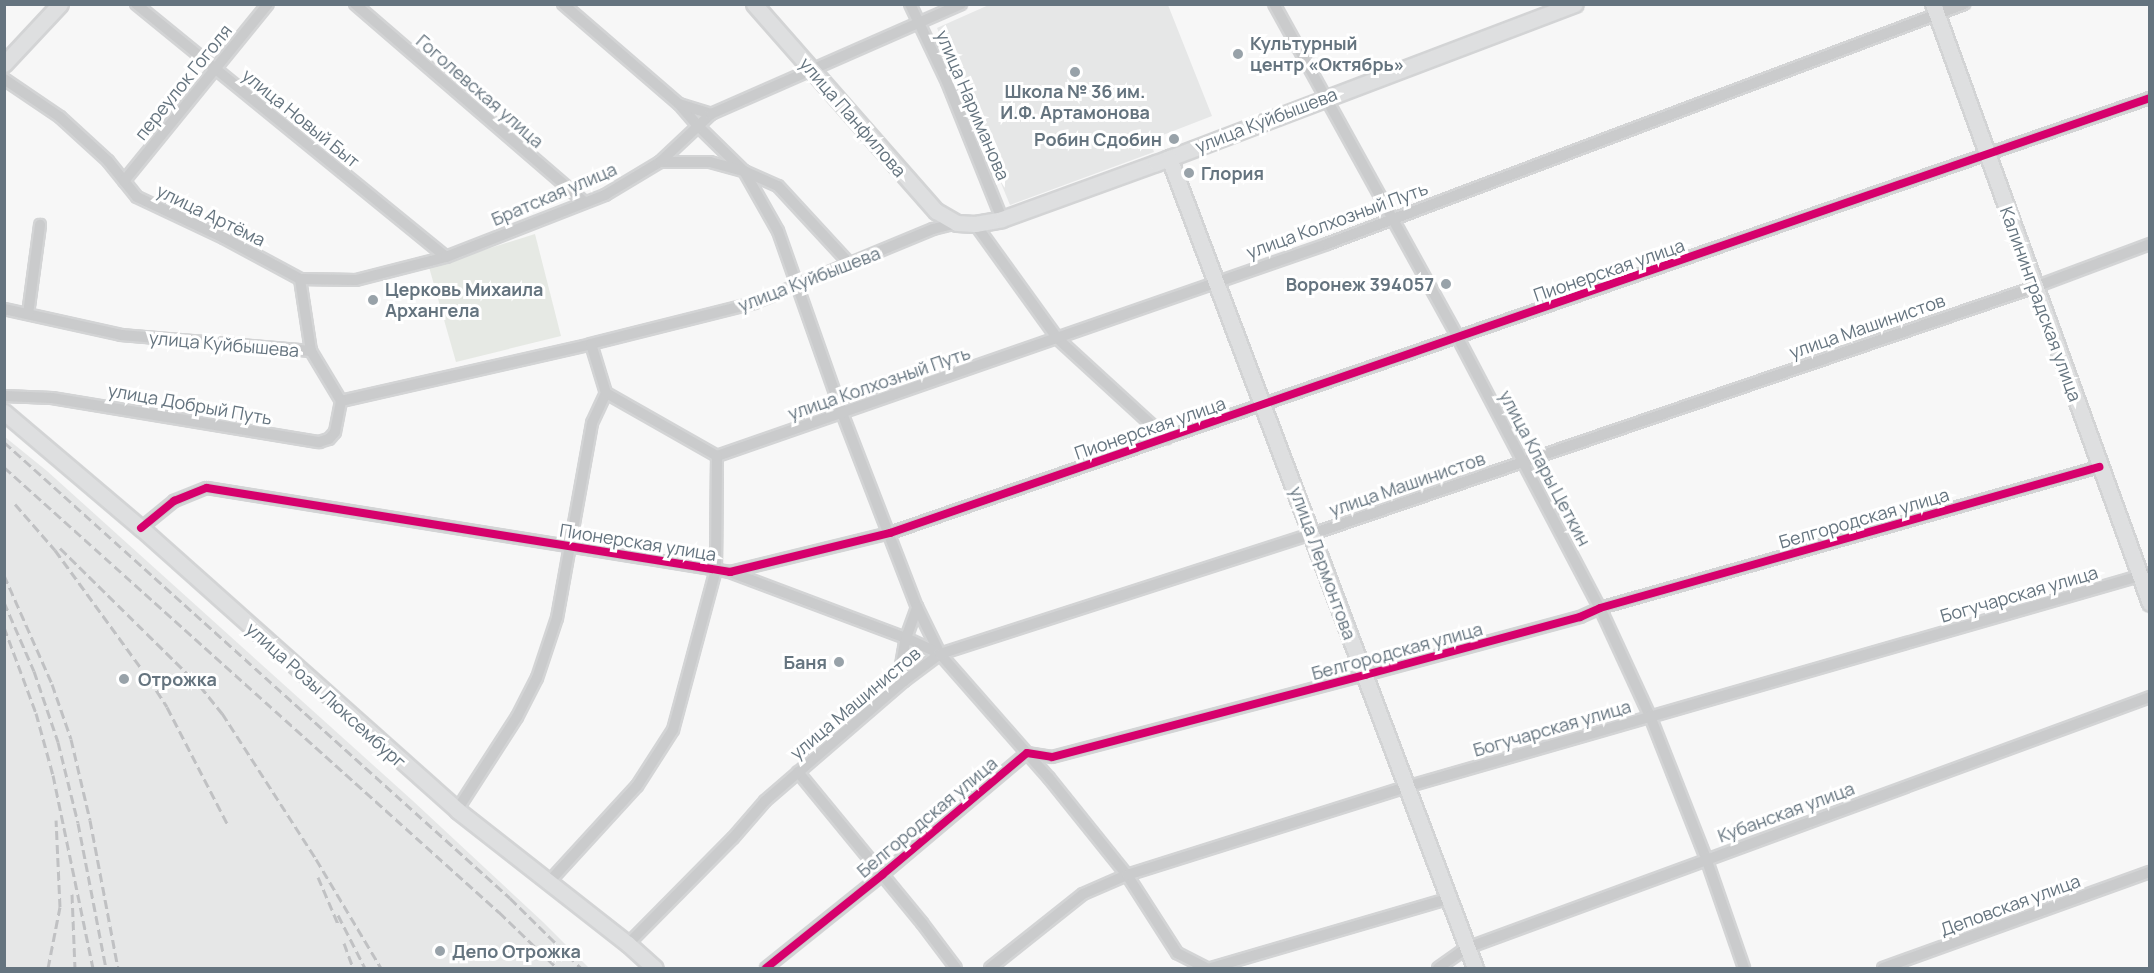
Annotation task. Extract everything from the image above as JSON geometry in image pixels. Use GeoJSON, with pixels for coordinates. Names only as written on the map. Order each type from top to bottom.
{"type":"FeatureCollection","features":[{"type":"Feature","properties":{"kind":"street"},"geometry":{"type":"LineString","coordinates":[[4,64],[60,4]]}},
{"type":"Feature","properties":{"kind":"street","name":"улица Новый Быт"},"geometry":{"type":"LineString","coordinates":[[136,4],[446,257]]}},
{"type":"Feature","properties":{"kind":"street","name":"переулок Гоголя"},"geometry":{"type":"LineString","coordinates":[[124,181],[268,4]]}},
{"type":"Feature","properties":{"kind":"street","name":"Гоголевская улица"},"geometry":{"type":"LineString","coordinates":[[355,4],[584,202]]}},
{"type":"Feature","properties":{"kind":"street","name":"улица Панфилова"},"geometry":{"type":"LineString","coordinates":[[754,4],[936,211],[957,223]]}},
{"type":"Feature","properties":{"kind":"street","name":"улица Нариманова"},"geometry":{"type":"LineString","coordinates":[[910,4],[971,138],[1002,219]]}},
{"type":"Feature","properties":{"kind":"street","name":"Братская улица"},"geometry":{"type":"LineString","coordinates":[[300,279],[356,280],[446,257],[605,195],[660,162],[711,114],[961,4]]}},
{"type":"Feature","properties":{"kind":"street","name":"улица Клары Цеткин"},"geometry":{"type":"LineString","coordinates":[[1274,4],[1323,98],[1458,338],[1600,608],[1650,716],[1706,858],[1744,969]]}},
{"type":"Feature","properties":{"kind":"street","name":"улица Куйбышева"},"geometry":{"type":"LineString","coordinates":[[4,309],[121,335],[312,351],[341,401],[591,344],[754,303],[933,229],[957,223],[975,224],[1002,219],[1575,4]]}},
{"type":"Feature","properties":{"kind":"street","name":"улица Колхозный Путь"},"geometry":{"type":"LineString","coordinates":[[717,456],[1327,244],[1392,217],[1935,10],[1964,4]]}},
{"type":"Feature","properties":{"kind":"street"},"geometry":{"type":"LineString","coordinates":[[567,6],[679,104],[744,171],[778,231],[842,413],[917,607],[940,654],[1027,753],[1126,875],[1177,953],[1209,969],[1447,899]]}},
{"type":"Feature","properties":{"kind":"street","name":"Калининградская улица"},"geometry":{"type":"LineString","coordinates":[[1935,10],[2098,467],[2145,575],[2150,603]]}},
{"type":"Feature","properties":{"kind":"street","name":"улица Артёма"},"geometry":{"type":"LineString","coordinates":[[4,79],[60,117],[108,161],[137,197],[224,238],[300,279]]}},
{"type":"Feature","properties":{"kind":"street","name":"Пионерская улица"},"geometry":{"type":"LineString","coordinates":[[141,528],[174,501],[207,488],[730,572],[890,533],[2150,98]]}},
{"type":"Feature","properties":{"kind":"street"},"geometry":{"type":"LineString","coordinates":[[679,104],[711,114]]}},
{"type":"Feature","properties":{"kind":"street","name":"улица Лермонтова"},"geometry":{"type":"LineString","coordinates":[[1169,158],[1475,969]]}},
{"type":"Feature","properties":{"kind":"street"},"geometry":{"type":"LineString","coordinates":[[660,162],[710,162],[744,171],[778,186],[850,264]]}},
{"type":"Feature","properties":{"kind":"street"},"geometry":{"type":"LineString","coordinates":[[933,229],[936,211]]}},
{"type":"Feature","properties":{"kind":"street"},"geometry":{"type":"LineString","coordinates":[[975,224],[1058,339],[1166,438]]}},
{"type":"Feature","properties":{"kind":"street"},"geometry":{"type":"LineString","coordinates":[[28,314],[40,225]]}},
{"type":"Feature","properties":{"kind":"street","name":"улица Машинистов"},"geometry":{"type":"LineString","coordinates":[[628,944],[733,838],[765,801],[904,681],[940,654],[1312,534],[2035,287],[2150,244]]}},
{"type":"Feature","properties":{"kind":"street"},"geometry":{"type":"LineString","coordinates":[[300,279],[312,351]]}},
{"type":"Feature","properties":{"kind":"street"},"geometry":{"type":"LineString","coordinates":[[457,810],[517,717],[537,678],[557,618],[592,423],[606,393],[591,344]]}},
{"type":"Feature","properties":{"kind":"street"},"geometry":{"type":"LineString","coordinates":[[548,883],[637,786],[661,754],[673,730],[716,570],[717,456],[606,393]]}},
{"type":"Feature","properties":{"kind":"street","name":"улица Добрый Путь"},"geometry":{"type":"LineString","coordinates":[[4,396],[52,398],[319,442],[329,439],[335,432],[341,401]]}},
{"type":"Feature","properties":{"kind":"street","name":"улица Розы Люксембург"},"geometry":{"type":"LineString","coordinates":[[4,412],[141,528],[457,810],[628,944],[655,969]]}},
{"type":"Feature","properties":{"kind":"street","name":"Белгородская улица"},"geometry":{"type":"LineString","coordinates":[[766,969],[1027,753],[1052,757],[1365,675],[1580,617],[1600,608],[2098,467]]}},
{"type":"Feature","properties":{"kind":"street"},"geometry":{"type":"LineString","coordinates":[[730,572],[906,638],[940,654]]}},
{"type":"Feature","properties":{"kind":"street","name":"Богучарская улица"},"geometry":{"type":"LineString","coordinates":[[990,969],[1083,894],[1126,875],[1406,787],[2145,575]]}},
{"type":"Feature","properties":{"kind":"street"},"geometry":{"type":"LineString","coordinates":[[904,681],[901,665],[906,638],[917,607]]}},
{"type":"Feature","properties":{"kind":"street","name":"Кубанская улица"},"geometry":{"type":"LineString","coordinates":[[1438,969],[1467,948],[1706,858],[2150,697]]}},
{"type":"Feature","properties":{"kind":"street"},"geometry":{"type":"LineString","coordinates":[[1048,778],[1052,757]]}},
{"type":"Feature","properties":{"kind":"street"},"geometry":{"type":"LineString","coordinates":[[798,772],[956,969]]}},
{"type":"Feature","properties":{"kind":"street","name":"Деповская улица"},"geometry":{"type":"LineString","coordinates":[[1883,969],[2150,872]]}},
{"type":"Feature","properties":{"kind":"shaded area","name":"Школа № 36 им. И.Ф. Артамонова"},"geometry":{"type":"Polygon","coordinates":[[[991,4],[1168,5],[1212,116],[1150,140],[1154,152],[1010,205],[937,28],[991,4]]]}},
{"type":"Feature","properties":{"kind":"shaded area"},"geometry":{"type":"Polygon","coordinates":[[[535,234],[561,336],[456,362],[429,267],[535,234]]]}},
{"type":"Feature","properties":{"kind":"shaded area"},"geometry":{"type":"Polygon","coordinates":[[[5,437],[47,471],[413,801],[589,968],[5,968],[5,437]]]}},
{"type":"Feature","properties":{"kind":"railway"},"geometry":{"type":"LineString","coordinates":[[4,442],[510,898],[581,968]]}},
{"type":"Feature","properties":{"kind":"railway"},"geometry":{"type":"LineString","coordinates":[[4,467],[499,912],[557,968]]}},
{"type":"Feature","properties":{"kind":"railway"},"geometry":{"type":"LineString","coordinates":[[15,504],[55,550],[149,679],[167,707],[227,823]]}},
{"type":"Feature","properties":{"kind":"railway"},"geometry":{"type":"LineString","coordinates":[[60,548],[200,686],[222,713],[316,859],[381,968]]}},
{"type":"Feature","properties":{"kind":"railway"},"geometry":{"type":"LineString","coordinates":[[4,575],[52,684],[71,739],[90,820],[118,968]]}},
{"type":"Feature","properties":{"kind":"railway"},"geometry":{"type":"LineString","coordinates":[[4,602],[34,671],[58,742],[78,823],[106,968]]}},
{"type":"Feature","properties":{"kind":"railway"},"geometry":{"type":"LineString","coordinates":[[4,627],[36,713],[53,775],[93,968]]}},
{"type":"Feature","properties":{"kind":"railway"},"geometry":{"type":"LineString","coordinates":[[48,968],[60,907],[56,820]]}},
{"type":"Feature","properties":{"kind":"railway"},"geometry":{"type":"LineString","coordinates":[[318,877],[338,924]]}},
{"type":"Feature","properties":{"kind":"railway"},"geometry":{"type":"LineString","coordinates":[[72,894],[75,968]]}},
{"type":"Feature","properties":{"kind":"railway"},"geometry":{"type":"LineString","coordinates":[[338,915],[365,968]]}},
{"type":"Feature","properties":{"kind":"railway"},"geometry":{"type":"LineString","coordinates":[[344,943],[353,968]]}},
{"type":"Feature","properties":{"kind":"cycle path"},"geometry":{"type":"LineString","coordinates":[[141,528],[174,501],[207,488],[730,572],[890,533],[2150,98]]}},
{"type":"Feature","properties":{"kind":"cycle path"},"geometry":{"type":"LineString","coordinates":[[766,968],[882,875],[1027,753],[1052,757],[1365,675],[1580,617],[1600,608],[2099,467]]}},
{"type":"Feature","properties":{"kind":"place","name":"Культурный центр «Октябрь»"},"geometry":{"type":"Point","coordinates":[1238,54]}},
{"type":"Feature","properties":{"kind":"place","name":"Школа № 36 им. И.Ф. Артамонова"},"geometry":{"type":"Point","coordinates":[1075,72]}},
{"type":"Feature","properties":{"kind":"place","name":"Робин Сдобин"},"geometry":{"type":"Point","coordinates":[1174,139]}},
{"type":"Feature","properties":{"kind":"place","name":"Глория"},"geometry":{"type":"Point","coordinates":[1189,173]}},
{"type":"Feature","properties":{"kind":"place","name":"Воронеж 394057"},"geometry":{"type":"Point","coordinates":[1446,284]}},
{"type":"Feature","properties":{"kind":"place","name":"Церковь Михаила Архангела"},"geometry":{"type":"Point","coordinates":[373,300]}},
{"type":"Feature","properties":{"kind":"place","name":"Баня"},"geometry":{"type":"Point","coordinates":[839,662]}},
{"type":"Feature","properties":{"kind":"place","name":"Отрожка"},"geometry":{"type":"Point","coordinates":[124,679]}},
{"type":"Feature","properties":{"kind":"place","name":"Депо Отрожка"},"geometry":{"type":"Point","coordinates":[440,951]}}]}
